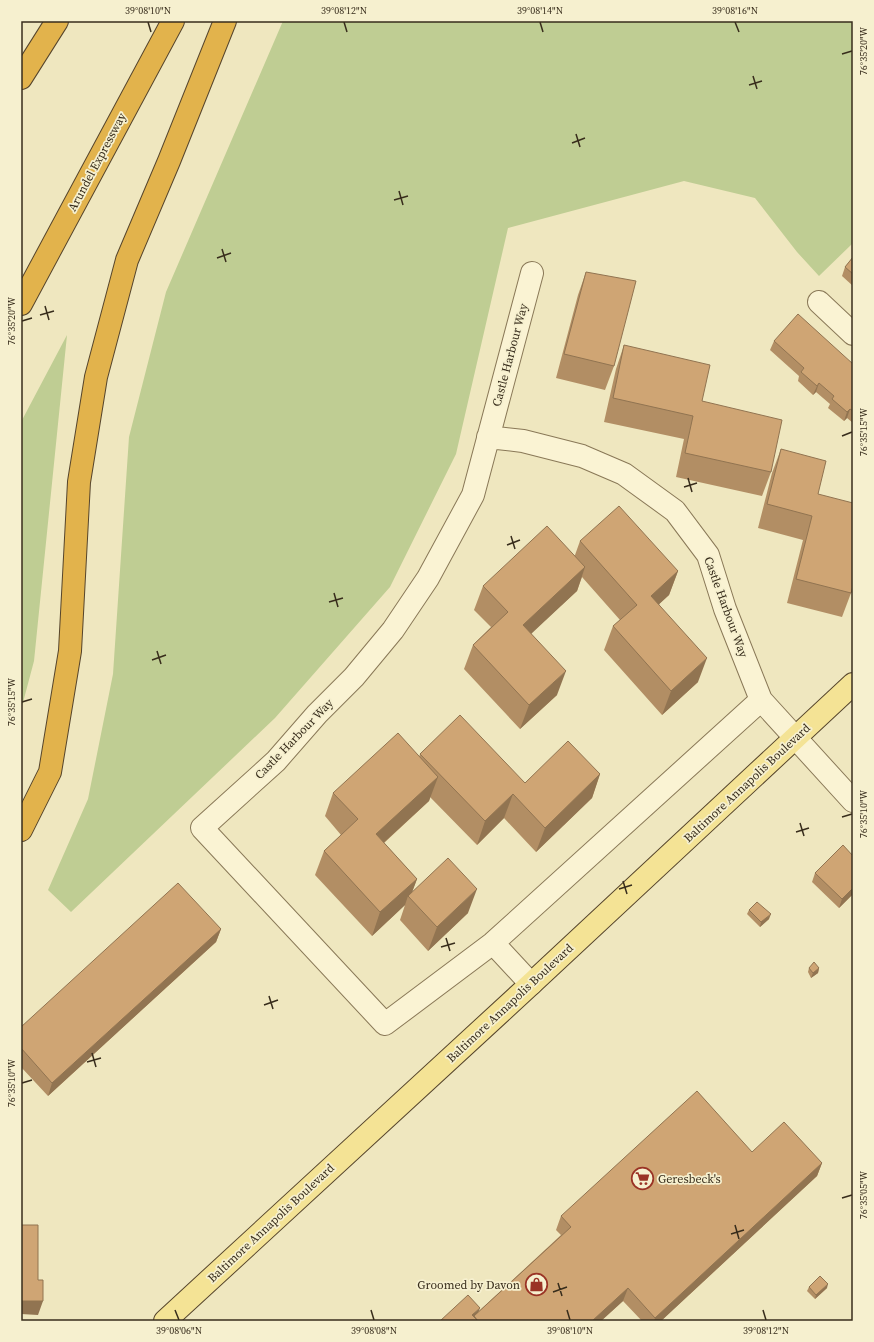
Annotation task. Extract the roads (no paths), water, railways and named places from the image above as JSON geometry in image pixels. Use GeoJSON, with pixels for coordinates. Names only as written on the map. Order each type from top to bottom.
{"type":"FeatureCollection","features":[{"type":"Feature","properties":{"kind":"highway"},"geometry":{"type":"LineString","coordinates":[[21,78],[57,21]]}},
{"type":"Feature","properties":{"kind":"highway","name":"Arundel Expressway"},"geometry":{"type":"LineString","coordinates":[[21,304],[173,21]]}},
{"type":"Feature","properties":{"kind":"highway"},"geometry":{"type":"LineString","coordinates":[[21,830],[50,772],[68,666],[79,482],[96,377],[127,260],[169,161],[225,21]]}},
{"type":"Feature","properties":{"kind":"main road","name":"Baltimore Annapolis Boulevard"},"geometry":{"type":"LineString","coordinates":[[164,1321],[531,984],[853,684]]}},
{"type":"Feature","properties":{"kind":"street","name":"Castle Harbour Way"},"geometry":{"type":"LineString","coordinates":[[532,273],[473,495],[428,578],[393,630],[354,677],[317,714],[276,761],[202,828],[385,1024],[493,943],[761,700]]}},
{"type":"Feature","properties":{"kind":"street"},"geometry":{"type":"LineString","coordinates":[[818,302],[853,334]]}},
{"type":"Feature","properties":{"kind":"street","name":"Castle Harbour Way"},"geometry":{"type":"LineString","coordinates":[[488,438],[523,441],[582,456],[624,474],[675,511],[708,554],[725,609],[761,700],[853,801]]}},
{"type":"Feature","properties":{"kind":"street"},"geometry":{"type":"LineString","coordinates":[[493,943],[531,984]]}},
{"type":"Feature","properties":{"kind":"place","name":"Geresbeck's"},"geometry":{"type":"Point","coordinates":[642,1179]}},
{"type":"Feature","properties":{"kind":"place","name":"Groomed by Davon"},"geometry":{"type":"Point","coordinates":[536,1285]}}]}
